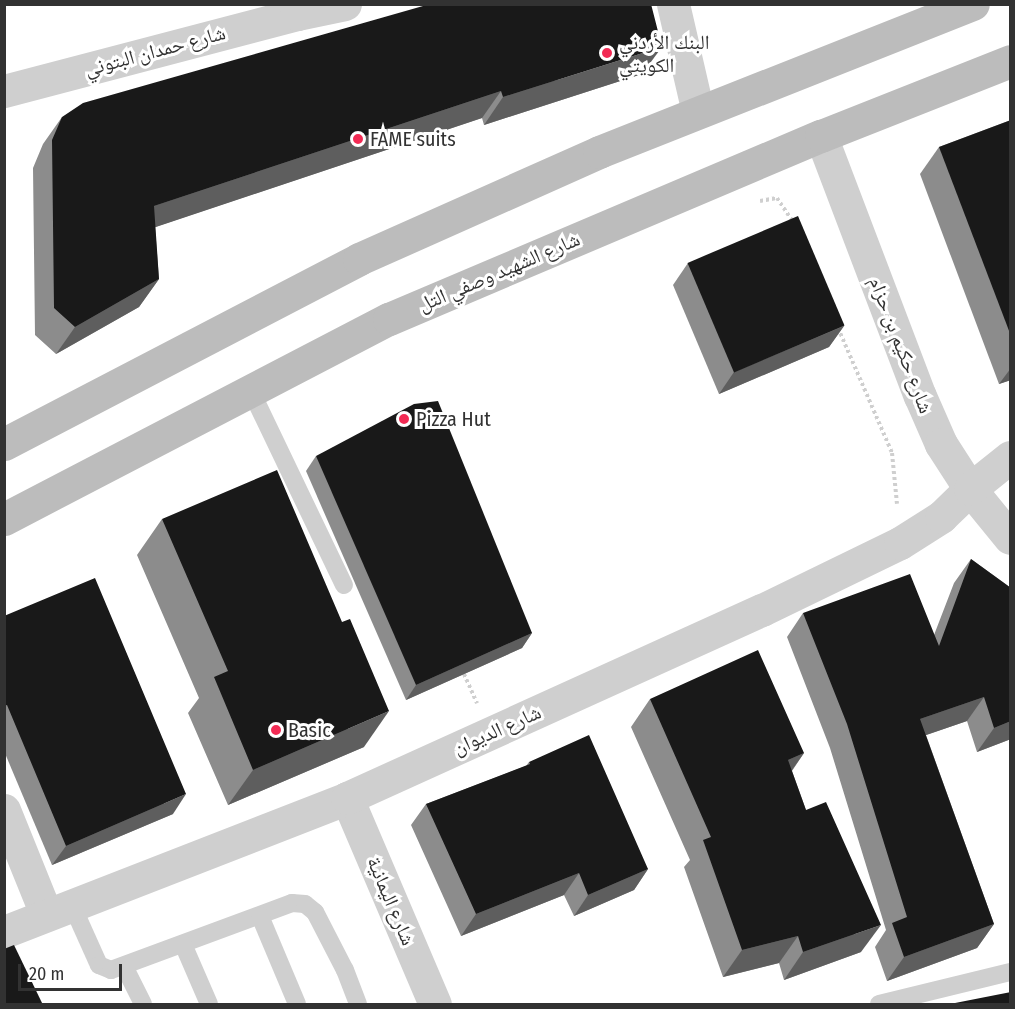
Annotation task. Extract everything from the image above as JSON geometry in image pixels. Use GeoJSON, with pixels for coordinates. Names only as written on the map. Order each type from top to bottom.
{"type":"FeatureCollection","features":[{"type":"Feature","properties":{"kind":"main road"},"geometry":{"type":"LineString","coordinates":[[6,439],[359,259],[599,152],[973,4]]}},
{"type":"Feature","properties":{"kind":"main road","name":"شارع الشهيد وصفي التل"},"geometry":{"type":"LineString","coordinates":[[4,519],[389,319],[820,136],[1011,61]]}},
{"type":"Feature","properties":{"kind":"street","name":"شارع حمدان البتوني"},"geometry":{"type":"LineString","coordinates":[[4,92],[296,9],[345,4]]}},
{"type":"Feature","properties":{"kind":"street"},"geometry":{"type":"LineString","coordinates":[[673,4],[698,112]]}},
{"type":"Feature","properties":{"kind":"street","name":"شارع حكيم بن حزام"},"geometry":{"type":"LineString","coordinates":[[820,136],[920,396],[941,444],[970,489],[1011,538]]}},
{"type":"Feature","properties":{"kind":"street","name":"شارع الديوان"},"geometry":{"type":"LineString","coordinates":[[4,932],[347,798],[762,610],[900,543],[941,517],[970,489],[1011,457]]}},
{"type":"Feature","properties":{"kind":"street","name":"شارع اليمانية"},"geometry":{"type":"LineString","coordinates":[[347,798],[435,1005]]}},
{"type":"Feature","properties":{"kind":"street"},"geometry":{"type":"LineString","coordinates":[[4,810],[59,910]]}},
{"type":"Feature","properties":{"kind":"lane"},"geometry":{"type":"LineString","coordinates":[[251,391],[344,585]]}},
{"type":"Feature","properties":{"kind":"lane"},"geometry":{"type":"LineString","coordinates":[[59,910],[99,965],[111,970],[292,903],[305,904],[315,912],[345,970],[358,1005]]}},
{"type":"Feature","properties":{"kind":"lane"},"geometry":{"type":"LineString","coordinates":[[260,916],[297,1005]]}},
{"type":"Feature","properties":{"kind":"lane"},"geometry":{"type":"LineString","coordinates":[[183,944],[209,1005]]}},
{"type":"Feature","properties":{"kind":"lane"},"geometry":{"type":"LineString","coordinates":[[124,966],[143,1005]]}},
{"type":"Feature","properties":{"kind":"lane"},"geometry":{"type":"LineString","coordinates":[[879,1005],[1011,972]]}},
{"type":"Feature","properties":{"kind":"path"},"geometry":{"type":"LineString","coordinates":[[755,202],[777,198],[797,228]]}},
{"type":"Feature","properties":{"kind":"path"},"geometry":{"type":"LineString","coordinates":[[835,319],[892,453],[900,543]]}},
{"type":"Feature","properties":{"kind":"path"},"geometry":{"type":"LineString","coordinates":[[464,674],[469,683]]}},
{"type":"Feature","properties":{"kind":"building"},"geometry":{"type":"Polygon","coordinates":[[[430,4],[651,4],[662,47],[503,97],[501,91],[154,206],[159,279],[75,327],[54,308],[52,140],[62,117],[83,103],[430,4]]]}},
{"type":"Feature","properties":{"kind":"building"},"geometry":{"type":"Polygon","coordinates":[[[1011,120],[1011,336],[939,147],[1011,120]]]}},
{"type":"Feature","properties":{"kind":"building"},"geometry":{"type":"Polygon","coordinates":[[[798,216],[844,326],[734,372],[688,263],[798,216]]]}},
{"type":"Feature","properties":{"kind":"building"},"geometry":{"type":"Polygon","coordinates":[[[438,401],[532,633],[416,685],[316,456],[414,404],[438,401]]]}},
{"type":"Feature","properties":{"kind":"building"},"geometry":{"type":"Polygon","coordinates":[[[277,470],[342,622],[350,619],[389,711],[253,770],[214,677],[228,671],[162,519],[277,470]]]}},
{"type":"Feature","properties":{"kind":"building"},"geometry":{"type":"Polygon","coordinates":[[[971,559],[1011,588],[1011,721],[994,728],[984,697],[920,719],[994,924],[904,957],[892,923],[907,917],[847,724],[803,613],[910,574],[939,646],[971,559]]]}},
{"type":"Feature","properties":{"kind":"building"},"geometry":{"type":"Polygon","coordinates":[[[95,578],[186,794],[66,846],[7,705],[4,706],[4,616],[95,578]]]}},
{"type":"Feature","properties":{"kind":"building"},"geometry":{"type":"Polygon","coordinates":[[[758,650],[804,753],[788,760],[806,810],[826,802],[881,925],[803,952],[798,936],[742,950],[703,840],[711,837],[650,699],[758,650]]]}},
{"type":"Feature","properties":{"kind":"building"},"geometry":{"type":"Polygon","coordinates":[[[589,735],[648,869],[588,895],[579,873],[476,914],[426,804],[530,764],[529,762],[589,735]]]}},
{"type":"Feature","properties":{"kind":"building"},"geometry":{"type":"Polygon","coordinates":[[[14,945],[43,1005],[4,1005],[4,949],[14,945]]]}},
{"type":"Feature","properties":{"kind":"building"},"geometry":{"type":"Polygon","coordinates":[[[1011,992],[1011,1005],[950,1005],[950,1004],[1011,992]]]}},
{"type":"Feature","properties":{"kind":"place","name":"البنك الأردني الكويتي"},"geometry":{"type":"Point","coordinates":[607,53]}},
{"type":"Feature","properties":{"kind":"place","name":"FAME suits"},"geometry":{"type":"Point","coordinates":[358,139]}},
{"type":"Feature","properties":{"kind":"place","name":"Pizza Hut"},"geometry":{"type":"Point","coordinates":[404,419]}},
{"type":"Feature","properties":{"kind":"place","name":"Basic"},"geometry":{"type":"Point","coordinates":[276,730]}}]}
